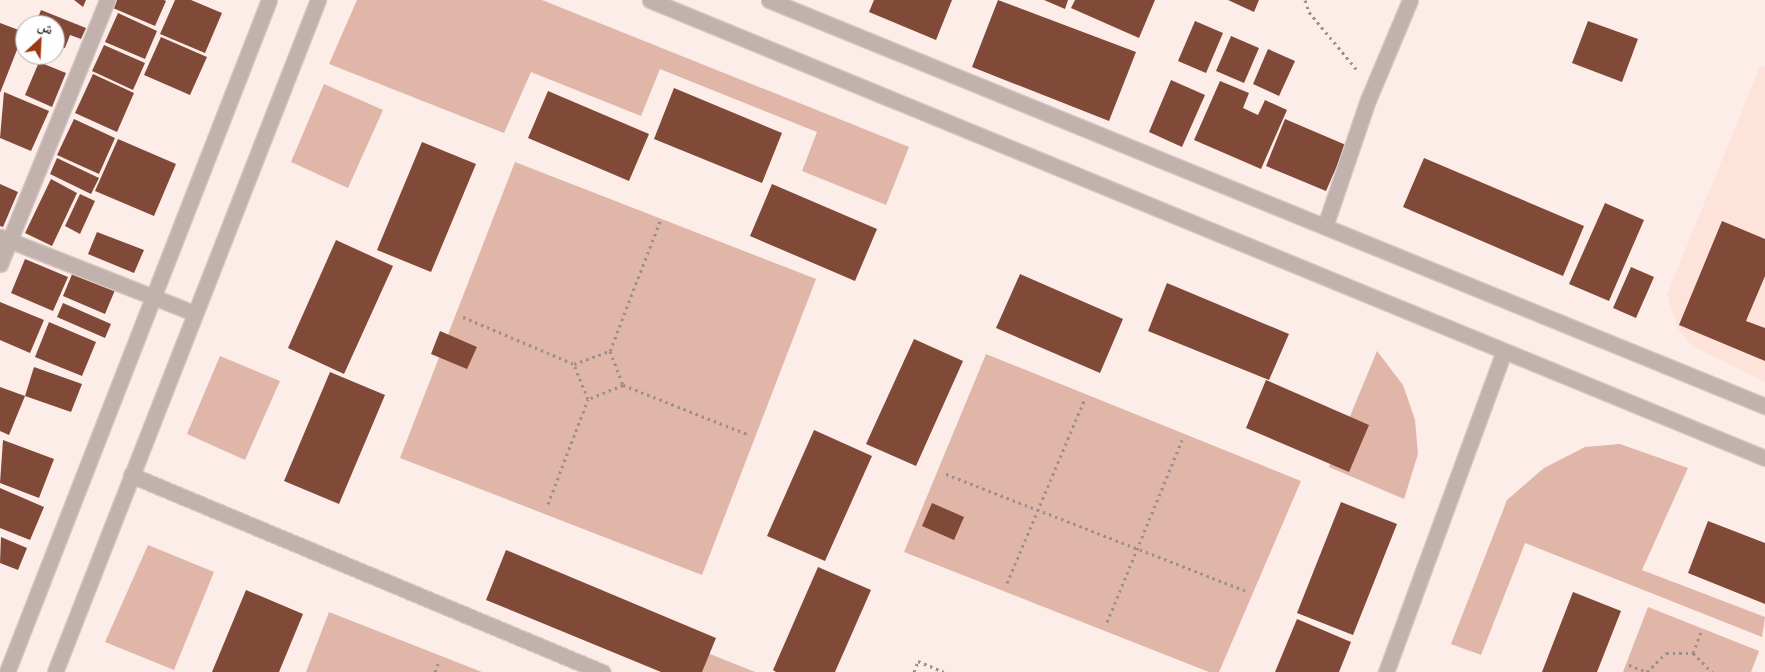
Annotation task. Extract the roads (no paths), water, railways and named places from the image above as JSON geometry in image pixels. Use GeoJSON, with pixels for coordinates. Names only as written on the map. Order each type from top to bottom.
{"type":"FeatureCollection","features":[{"type":"Feature","properties":{"kind":"street"},"geometry":{"type":"LineString","coordinates":[[0,264],[5,238],[107,0]]}},
{"type":"Feature","properties":{"kind":"street"},"geometry":{"type":"LineString","coordinates":[[7,672],[269,0]]}},
{"type":"Feature","properties":{"kind":"street"},"geometry":{"type":"LineString","coordinates":[[55,672],[318,0]]}},
{"type":"Feature","properties":{"kind":"street"},"geometry":{"type":"LineString","coordinates":[[650,0],[1765,458]]}},
{"type":"Feature","properties":{"kind":"street"},"geometry":{"type":"LineString","coordinates":[[769,0],[1765,406]]}},
{"type":"Feature","properties":{"kind":"street"},"geometry":{"type":"LineString","coordinates":[[1325,226],[1368,100],[1410,0]]}},
{"type":"Feature","properties":{"kind":"street"},"geometry":{"type":"LineString","coordinates":[[5,238],[194,313]]}},
{"type":"Feature","properties":{"kind":"street"},"geometry":{"type":"LineString","coordinates":[[1386,672],[1504,352]]}},
{"type":"Feature","properties":{"kind":"street"},"geometry":{"type":"LineString","coordinates":[[131,475],[602,672]]}}]}
